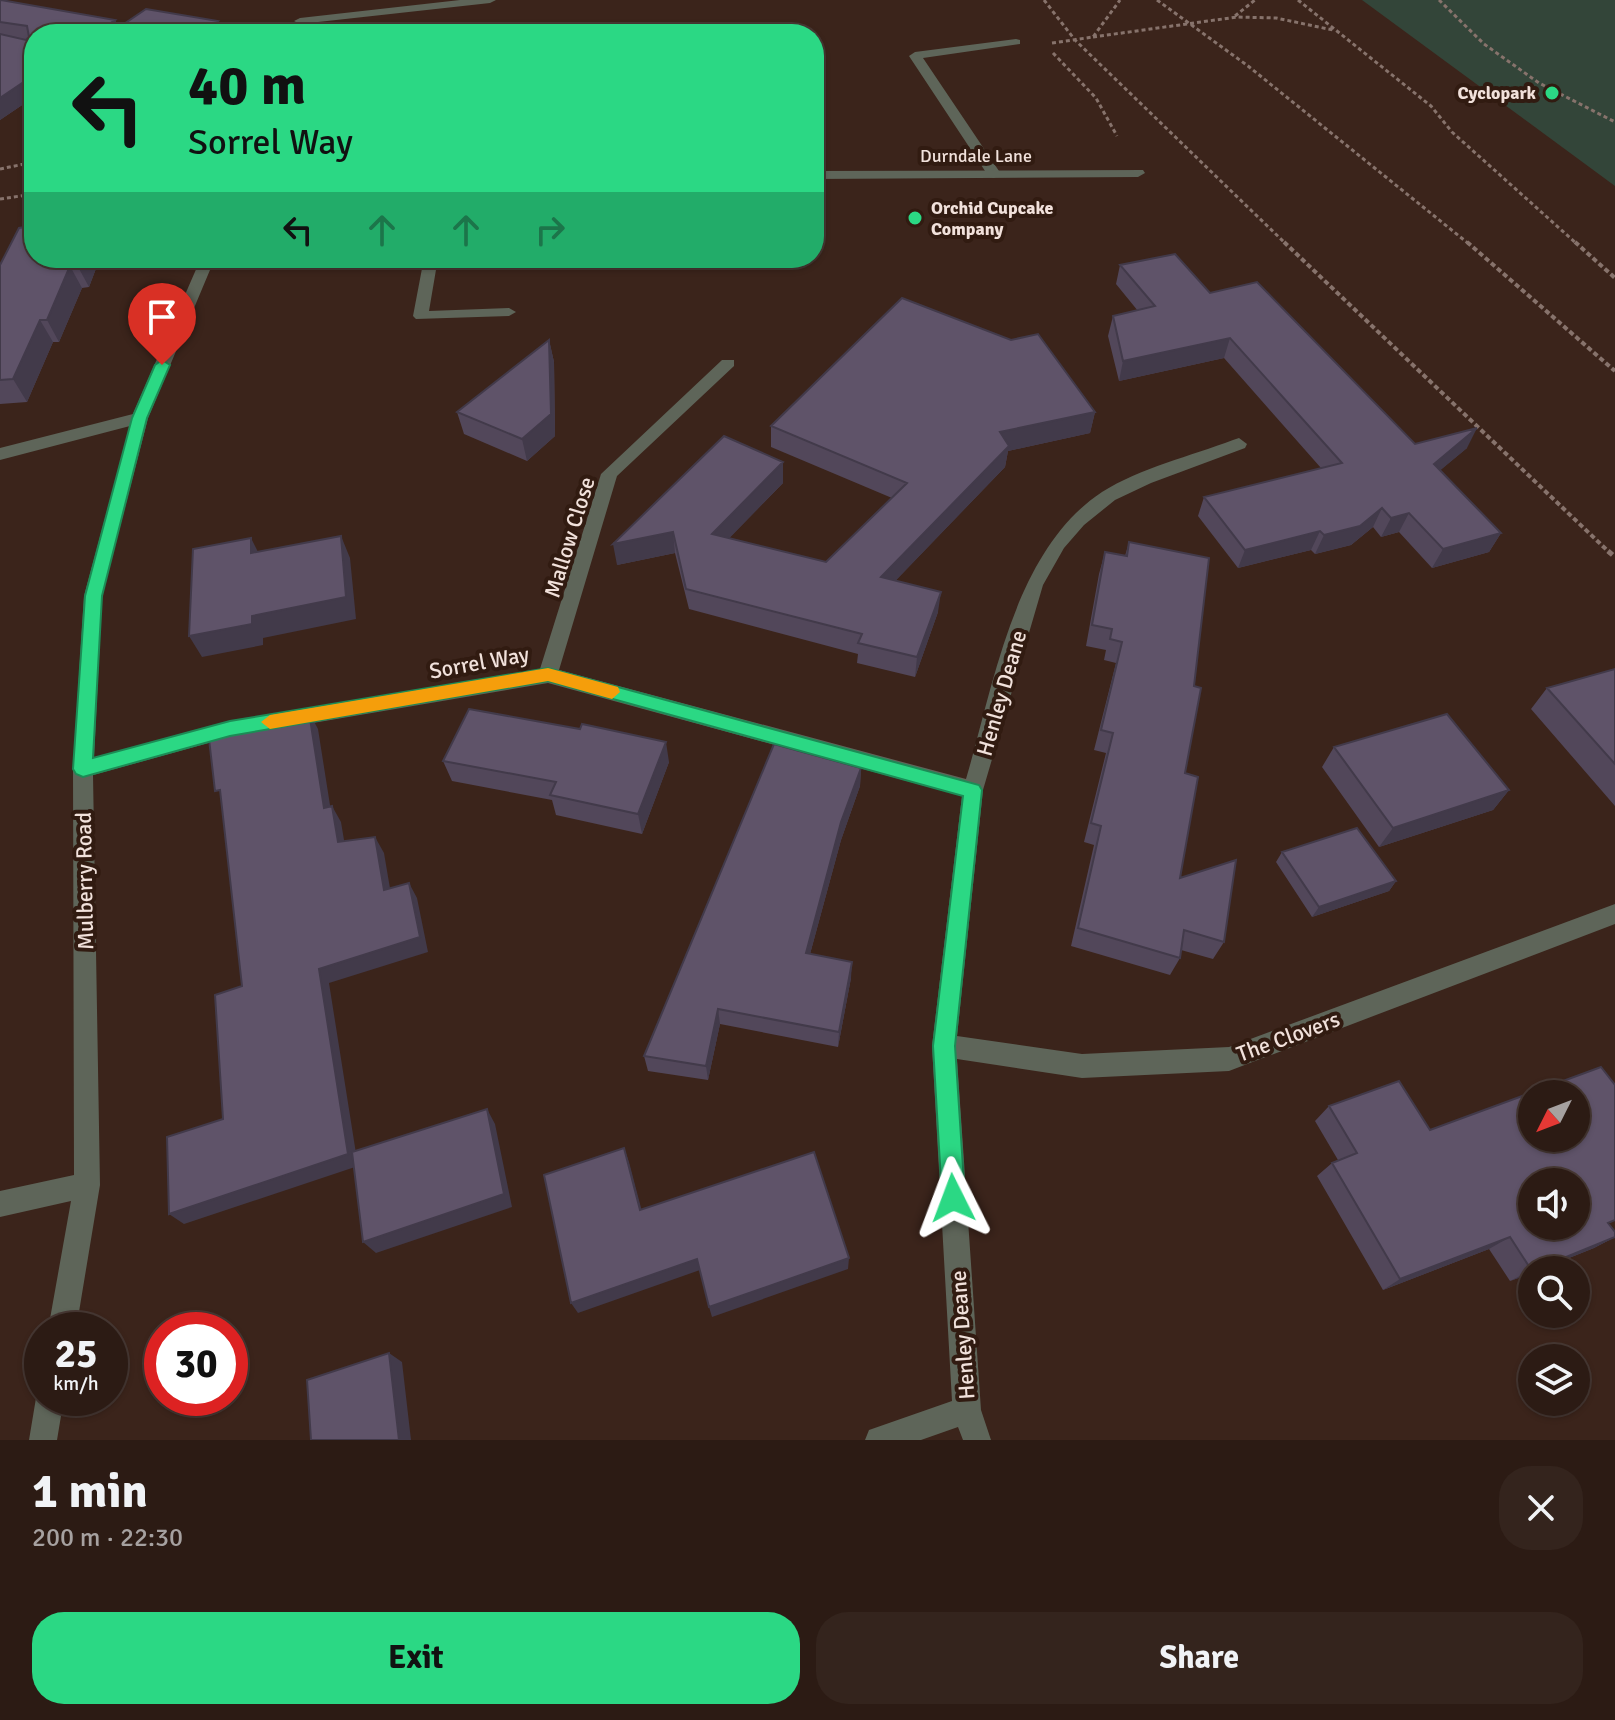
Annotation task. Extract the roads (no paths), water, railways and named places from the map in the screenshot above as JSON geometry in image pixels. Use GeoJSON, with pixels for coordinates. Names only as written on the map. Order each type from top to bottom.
{"type":"FeatureCollection","features":[{"type":"Feature","properties":{"kind":"street"},"geometry":{"type":"LineString","coordinates":[[299,24],[301,16],[490,0]]}},
{"type":"Feature","properties":{"kind":"street"},"geometry":{"type":"LineString","coordinates":[[994,174],[915,56],[1016,42]]}},
{"type":"Feature","properties":{"kind":"street","name":"Durndale Lane"},"geometry":{"type":"LineString","coordinates":[[824,175],[1138,173]]}},
{"type":"Feature","properties":{"kind":"street","name":"Mulberry Road"},"geometry":{"type":"LineString","coordinates":[[65,1312],[87,1185],[83,769],[93,596],[140,418],[204,268]]}},
{"type":"Feature","properties":{"kind":"street"},"geometry":{"type":"LineString","coordinates":[[429,268],[421,316],[509,312]]}},
{"type":"Feature","properties":{"kind":"street","name":"Mallow Close"},"geometry":{"type":"LineString","coordinates":[[548,675],[609,474],[728,363]]}},
{"type":"Feature","properties":{"kind":"street"},"geometry":{"type":"LineString","coordinates":[[0,454],[140,418]]}},
{"type":"Feature","properties":{"kind":"street","name":"Henley Deane"},"geometry":{"type":"LineString","coordinates":[[977,1440],[967,1410],[944,1046],[973,790],[1024,614],[1034,585],[1057,544],[1087,512],[1109,496],[1145,479],[1239,444]]}},
{"type":"Feature","properties":{"kind":"street","name":"Sorrel Way"},"geometry":{"type":"LineString","coordinates":[[83,769],[230,729],[548,675],[973,790]]}},
{"type":"Feature","properties":{"kind":"street","name":"The Clovers"},"geometry":{"type":"LineString","coordinates":[[944,1046],[1082,1066],[1229,1059],[1615,914]]}},
{"type":"Feature","properties":{"kind":"street"},"geometry":{"type":"LineString","coordinates":[[0,1204],[87,1185]]}},
{"type":"Feature","properties":{"kind":"street"},"geometry":{"type":"LineString","coordinates":[[879,1440],[967,1410]]}},
{"type":"Feature","properties":{"kind":"street"},"geometry":{"type":"LineString","coordinates":[[43,1440],[47,1416]]}},
{"type":"Feature","properties":{"kind":"place","name":"Cyclopark"},"geometry":{"type":"Point","coordinates":[1552,93]}},
{"type":"Feature","properties":{"kind":"place","name":"Orchid Cupcake Company"},"geometry":{"type":"Point","coordinates":[915,218]}}]}
